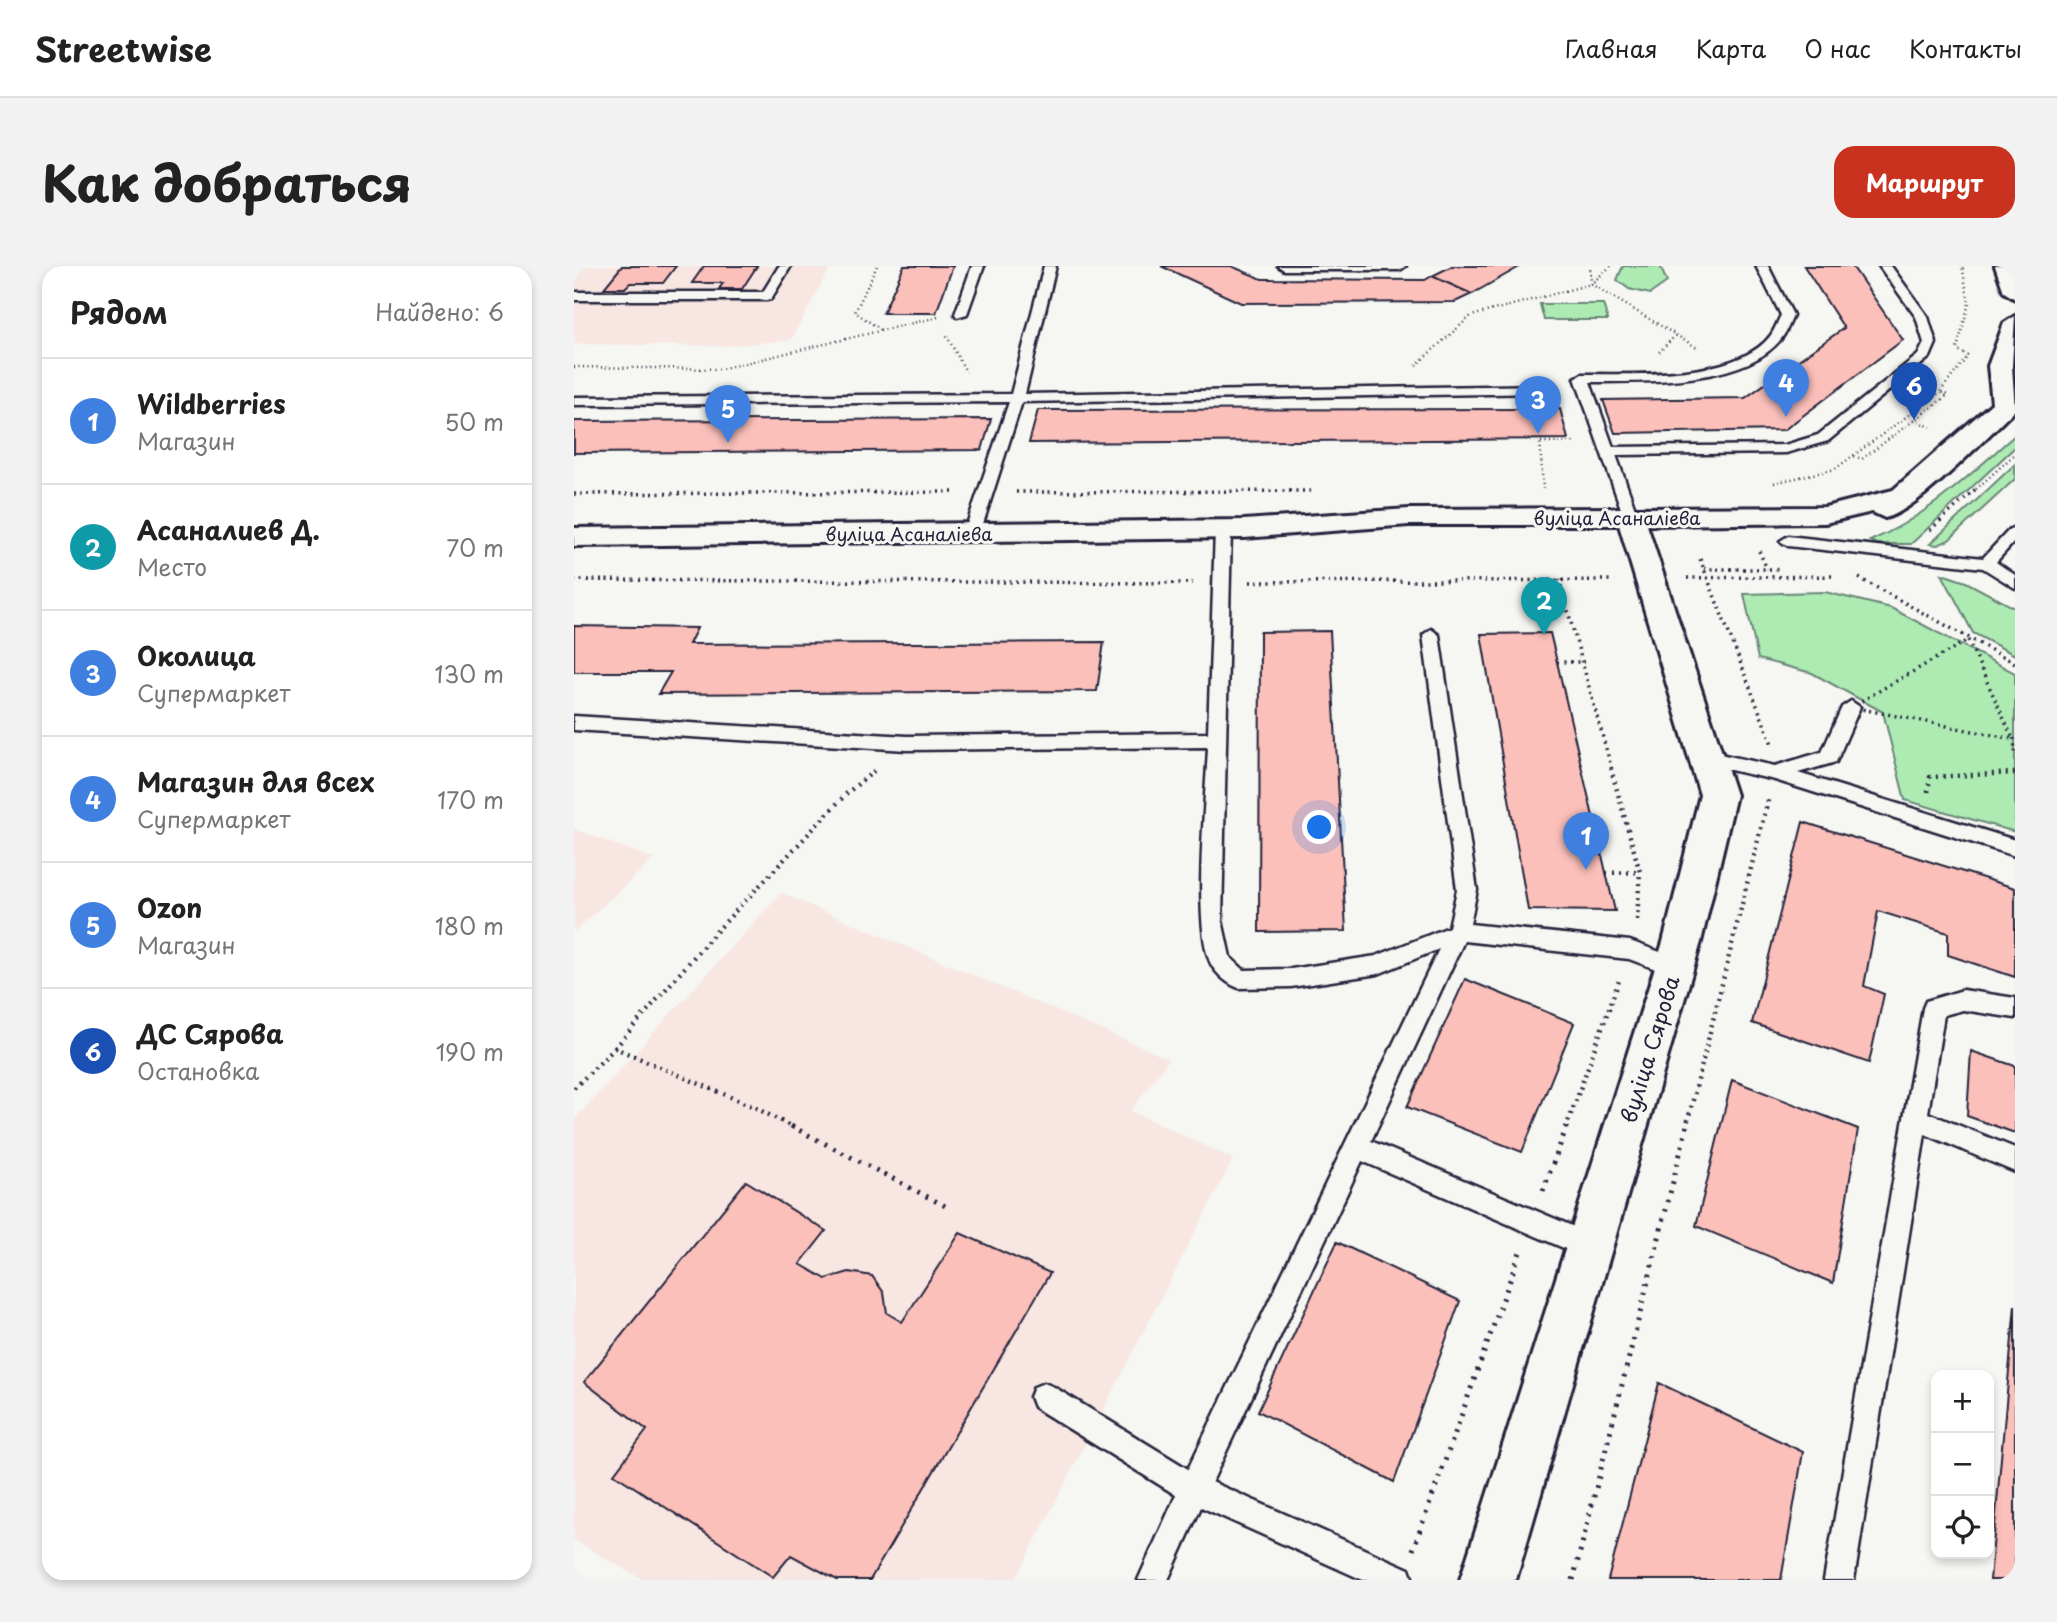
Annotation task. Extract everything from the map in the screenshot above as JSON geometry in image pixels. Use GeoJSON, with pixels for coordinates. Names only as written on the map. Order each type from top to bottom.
{"type":"FeatureCollection","features":[{"type":"Feature","properties":{"kind":"main road"},"geometry":{"type":"LineString","coordinates":[[2006,266],[2015,292]]}},
{"type":"Feature","properties":{"kind":"main road"},"geometry":{"type":"LineString","coordinates":[[2012,402],[2000,366],[2015,323]]}},
{"type":"Feature","properties":{"kind":"main road","name":"вуліца Асаналіева"},"geometry":{"type":"LineString","coordinates":[[574,537],[1234,529],[1399,538],[1635,528],[1825,515],[1904,496],[2012,402]]}},
{"type":"Feature","properties":{"kind":"main road"},"geometry":{"type":"LineString","coordinates":[[1635,528],[1754,541],[1831,540],[1860,530],[1904,496]]}},
{"type":"Feature","properties":{"kind":"main road","name":"вуліца Сярова"},"geometry":{"type":"LineString","coordinates":[[1488,1580],[1674,967],[1718,795],[1635,528]]}},
{"type":"Feature","properties":{"kind":"lane"},"geometry":{"type":"LineString","coordinates":[[574,296],[767,296],[785,266]]}},
{"type":"Feature","properties":{"kind":"lane"},"geometry":{"type":"LineString","coordinates":[[961,314],[978,266]]}},
{"type":"Feature","properties":{"kind":"lane"},"geometry":{"type":"LineString","coordinates":[[972,533],[1017,398],[1050,266]]}},
{"type":"Feature","properties":{"kind":"lane"},"geometry":{"type":"LineString","coordinates":[[1284,266],[1400,266]]}},
{"type":"Feature","properties":{"kind":"lane"},"geometry":{"type":"LineString","coordinates":[[1635,528],[1582,378],[1658,377],[1727,366],[1754,356],[1784,328],[1787,315],[1762,266]]}},
{"type":"Feature","properties":{"kind":"lane"},"geometry":{"type":"LineString","coordinates":[[1607,451],[1786,449],[1823,438],[1924,356],[1930,343],[1922,317],[1885,266]]}},
{"type":"Feature","properties":{"kind":"lane"},"geometry":{"type":"LineString","coordinates":[[574,401],[1017,398],[1542,389]]}},
{"type":"Feature","properties":{"kind":"lane"},"geometry":{"type":"LineString","coordinates":[[1234,529],[1220,583],[1212,920],[1220,961],[1239,979],[1291,978],[1378,965],[1458,932],[1630,950],[1674,967]]}},
{"type":"Feature","properties":{"kind":"lane"},"geometry":{"type":"LineString","coordinates":[[1987,563],[2015,532]]}},
{"type":"Feature","properties":{"kind":"lane"},"geometry":{"type":"LineString","coordinates":[[1788,541],[1987,563],[2015,583]]}},
{"type":"Feature","properties":{"kind":"lane"},"geometry":{"type":"LineString","coordinates":[[1153,1580],[1458,932],[1467,890],[1431,635]]}},
{"type":"Feature","properties":{"kind":"lane"},"geometry":{"type":"LineString","coordinates":[[1775,773],[1829,757],[1851,706]]}},
{"type":"Feature","properties":{"kind":"lane"},"geometry":{"type":"LineString","coordinates":[[574,723],[906,743],[1218,740]]}},
{"type":"Feature","properties":{"kind":"lane"},"geometry":{"type":"LineString","coordinates":[[1706,758],[1775,773],[2015,848]]}},
{"type":"Feature","properties":{"kind":"lane"},"geometry":{"type":"LineString","coordinates":[[1839,1580],[1934,1008],[1963,1000],[2015,1008]]}},
{"type":"Feature","properties":{"kind":"lane"},"geometry":{"type":"LineString","coordinates":[[1916,1119],[2015,1160]]}},
{"type":"Feature","properties":{"kind":"lane"},"geometry":{"type":"LineString","coordinates":[[1357,1147],[1589,1246]]}},
{"type":"Feature","properties":{"kind":"lane"},"geometry":{"type":"LineString","coordinates":[[1044,1397],[1194,1489],[1398,1580]]}},
{"type":"Feature","properties":{"kind":"path"},"geometry":{"type":"LineString","coordinates":[[877,266],[855,312],[881,330]]}},
{"type":"Feature","properties":{"kind":"path"},"geometry":{"type":"LineString","coordinates":[[1590,266],[1591,284]]}},
{"type":"Feature","properties":{"kind":"path"},"geometry":{"type":"LineString","coordinates":[[1402,390],[1420,359],[1471,316],[1591,284],[1611,266]]}},
{"type":"Feature","properties":{"kind":"path"},"geometry":{"type":"LineString","coordinates":[[1960,332],[1969,303],[1962,266]]}},
{"type":"Feature","properties":{"kind":"path"},"geometry":{"type":"LineString","coordinates":[[1591,284],[1727,366]]}},
{"type":"Feature","properties":{"kind":"path"},"geometry":{"type":"LineString","coordinates":[[574,367],[720,369],[939,317],[979,398]]}},
{"type":"Feature","properties":{"kind":"path"},"geometry":{"type":"LineString","coordinates":[[1542,389],[1567,407],[1576,442],[1540,441],[1543,490]]}},
{"type":"Feature","properties":{"kind":"path"},"geometry":{"type":"LineString","coordinates":[[1854,456],[1862,460],[1948,395],[1940,392]]}},
{"type":"Feature","properties":{"kind":"path"},"geometry":{"type":"LineString","coordinates":[[1928,531],[2015,454]]}},
{"type":"Feature","properties":{"kind":"path"},"geometry":{"type":"LineString","coordinates":[[1016,492],[1321,491]]}},
{"type":"Feature","properties":{"kind":"path"},"geometry":{"type":"LineString","coordinates":[[574,494],[956,492]]}},
{"type":"Feature","properties":{"kind":"path"},"geometry":{"type":"LineString","coordinates":[[1754,541],[1767,569]]}},
{"type":"Feature","properties":{"kind":"path"},"geometry":{"type":"LineString","coordinates":[[1573,1580],[1731,960],[1775,773],[1772,741],[1700,559]]}},
{"type":"Feature","properties":{"kind":"path"},"geometry":{"type":"LineString","coordinates":[[1704,569],[1795,568]]}},
{"type":"Feature","properties":{"kind":"path"},"geometry":{"type":"LineString","coordinates":[[1676,578],[1842,576]]}},
{"type":"Feature","properties":{"kind":"path"},"geometry":{"type":"LineString","coordinates":[[1856,576],[1968,640],[2015,663]]}},
{"type":"Feature","properties":{"kind":"path"},"geometry":{"type":"LineString","coordinates":[[1559,579],[1640,872],[1606,873]]}},
{"type":"Feature","properties":{"kind":"path"},"geometry":{"type":"LineString","coordinates":[[574,580],[1220,583],[1622,579]]}},
{"type":"Feature","properties":{"kind":"path"},"geometry":{"type":"LineString","coordinates":[[1851,706],[1968,640]]}},
{"type":"Feature","properties":{"kind":"path"},"geometry":{"type":"LineString","coordinates":[[1968,640],[2014,738],[2015,752]]}},
{"type":"Feature","properties":{"kind":"path"},"geometry":{"type":"LineString","coordinates":[[1557,662],[1584,662]]}},
{"type":"Feature","properties":{"kind":"path"},"geometry":{"type":"LineString","coordinates":[[1851,706],[2014,738]]}},
{"type":"Feature","properties":{"kind":"path"},"geometry":{"type":"LineString","coordinates":[[574,1088],[615,1048],[713,935],[847,793],[906,743]]}},
{"type":"Feature","properties":{"kind":"path"},"geometry":{"type":"LineString","coordinates":[[1923,820],[1930,777],[2015,773]]}},
{"type":"Feature","properties":{"kind":"path"},"geometry":{"type":"LineString","coordinates":[[615,1048],[754,1107],[951,1209]]}},
{"type":"Feature","properties":{"kind":"shaded area"},"geometry":{"type":"Polygon","coordinates":[[[574,266],[831,266],[791,340],[724,346],[574,344],[574,266]]]}},
{"type":"Feature","properties":{"kind":"shaded area"},"geometry":{"type":"Polygon","coordinates":[[[574,829],[654,859],[574,932],[574,829]]]}},
{"type":"Feature","properties":{"kind":"shaded area"},"geometry":{"type":"Polygon","coordinates":[[[781,893],[1169,1059],[1131,1111],[1233,1159],[1015,1580],[643,1580],[574,1540],[574,1120],[781,893]]]}},
{"type":"Feature","properties":{"kind":"green space"},"geometry":{"type":"Polygon","coordinates":[[[1623,266],[1660,266],[1667,282],[1650,294],[1629,289],[1617,280],[1623,266]]]}},
{"type":"Feature","properties":{"kind":"green space"},"geometry":{"type":"Polygon","coordinates":[[[1540,304],[1603,304],[1608,320],[1544,320],[1540,304]]]}},
{"type":"Feature","properties":{"kind":"green space"},"geometry":{"type":"Polygon","coordinates":[[[2015,435],[2015,447],[1911,544],[1877,544],[1870,541],[1929,507],[2015,435]]]}},
{"type":"Feature","properties":{"kind":"green space"},"geometry":{"type":"Polygon","coordinates":[[[2015,464],[2015,479],[1949,540],[1938,545],[1930,544],[2015,464]]]}},
{"type":"Feature","properties":{"kind":"green space"},"geometry":{"type":"Polygon","coordinates":[[[1942,574],[1966,582],[2015,608],[2015,655],[1973,633],[1942,574]]]}},
{"type":"Feature","properties":{"kind":"green space"},"geometry":{"type":"Polygon","coordinates":[[[1825,592],[1891,608],[2015,673],[2015,832],[1905,800],[1883,712],[1812,673],[1758,659],[1744,594],[1825,592]]]}},
{"type":"Feature","properties":{"kind":"building"},"geometry":{"type":"Polygon","coordinates":[[[622,266],[676,266],[663,283],[630,283],[625,288],[604,288],[622,266]]]}},
{"type":"Feature","properties":{"kind":"building"},"geometry":{"type":"Polygon","coordinates":[[[704,266],[757,266],[742,289],[719,289],[723,283],[692,283],[704,266]]]}},
{"type":"Feature","properties":{"kind":"building"},"geometry":{"type":"Polygon","coordinates":[[[904,266],[953,266],[936,313],[883,313],[904,266]]]}},
{"type":"Feature","properties":{"kind":"building"},"geometry":{"type":"Polygon","coordinates":[[[1161,266],[1231,266],[1262,279],[1425,280],[1432,276],[1472,294],[1455,302],[1241,303],[1161,266]]]}},
{"type":"Feature","properties":{"kind":"building"},"geometry":{"type":"Polygon","coordinates":[[[1452,266],[1521,266],[1472,294],[1432,276],[1452,266]]]}},
{"type":"Feature","properties":{"kind":"building"},"geometry":{"type":"Polygon","coordinates":[[[1804,266],[1852,266],[1903,340],[1784,430],[1615,433],[1603,400],[1745,398],[1844,328],[1804,266]]]}},
{"type":"Feature","properties":{"kind":"building"},"geometry":{"type":"Polygon","coordinates":[[[1560,409],[1568,439],[1029,443],[1038,410],[1560,409]]]}},
{"type":"Feature","properties":{"kind":"building"},"geometry":{"type":"Polygon","coordinates":[[[991,419],[982,450],[574,453],[574,421],[991,419]]]}},
{"type":"Feature","properties":{"kind":"building"},"geometry":{"type":"Polygon","coordinates":[[[574,626],[697,628],[689,644],[1104,642],[1097,691],[658,694],[671,672],[574,672],[574,626]]]}},
{"type":"Feature","properties":{"kind":"building"},"geometry":{"type":"Polygon","coordinates":[[[1330,631],[1346,931],[1259,932],[1260,632],[1330,631]]]}},
{"type":"Feature","properties":{"kind":"building"},"geometry":{"type":"Polygon","coordinates":[[[1550,633],[1615,911],[1528,910],[1481,634],[1550,633]]]}},
{"type":"Feature","properties":{"kind":"building"},"geometry":{"type":"Polygon","coordinates":[[[1803,822],[2015,888],[2015,977],[1948,955],[1948,933],[1878,911],[1864,986],[1884,994],[1869,1063],[1752,1023],[1803,822]]]}},
{"type":"Feature","properties":{"kind":"building"},"geometry":{"type":"Polygon","coordinates":[[[1465,979],[1574,1023],[1522,1152],[1407,1107],[1465,979]]]}},
{"type":"Feature","properties":{"kind":"building"},"geometry":{"type":"Polygon","coordinates":[[[1971,1051],[2015,1066],[2015,1133],[1967,1116],[1971,1051]]]}},
{"type":"Feature","properties":{"kind":"building"},"geometry":{"type":"Polygon","coordinates":[[[1732,1080],[1858,1129],[1833,1283],[1696,1226],[1732,1080]]]}},
{"type":"Feature","properties":{"kind":"building"},"geometry":{"type":"Polygon","coordinates":[[[746,1181],[826,1231],[800,1264],[826,1279],[849,1272],[872,1276],[884,1293],[887,1313],[902,1322],[960,1233],[1050,1273],[870,1580],[837,1580],[791,1555],[773,1577],[614,1474],[647,1430],[584,1382],[746,1181]]]}},
{"type":"Feature","properties":{"kind":"building"},"geometry":{"type":"Polygon","coordinates":[[[1337,1242],[1460,1301],[1394,1482],[1258,1411],[1337,1242]]]}},
{"type":"Feature","properties":{"kind":"building"},"geometry":{"type":"Polygon","coordinates":[[[2015,1305],[2015,1580],[1990,1580],[1994,1559],[2015,1305]]]}},
{"type":"Feature","properties":{"kind":"building"},"geometry":{"type":"Polygon","coordinates":[[[1659,1383],[1803,1452],[1781,1580],[1608,1580],[1659,1383]]]}},
{"type":"Feature","properties":{"kind":"place","name":"Магазин для всех"},"geometry":{"type":"Point","coordinates":[1786,417]}},
{"type":"Feature","properties":{"kind":"place","name":"ДС Сярова"},"geometry":{"type":"Point","coordinates":[1914,420]}},
{"type":"Feature","properties":{"kind":"place","name":"Околица"},"geometry":{"type":"Point","coordinates":[1538,434]}},
{"type":"Feature","properties":{"kind":"place","name":"Ozon"},"geometry":{"type":"Point","coordinates":[728,443]}},
{"type":"Feature","properties":{"kind":"place","name":"Асаналиев Д."},"geometry":{"type":"Point","coordinates":[1544,635]}},
{"type":"Feature","properties":{"kind":"place","name":"Wildberries"},"geometry":{"type":"Point","coordinates":[1586,870]}}]}
